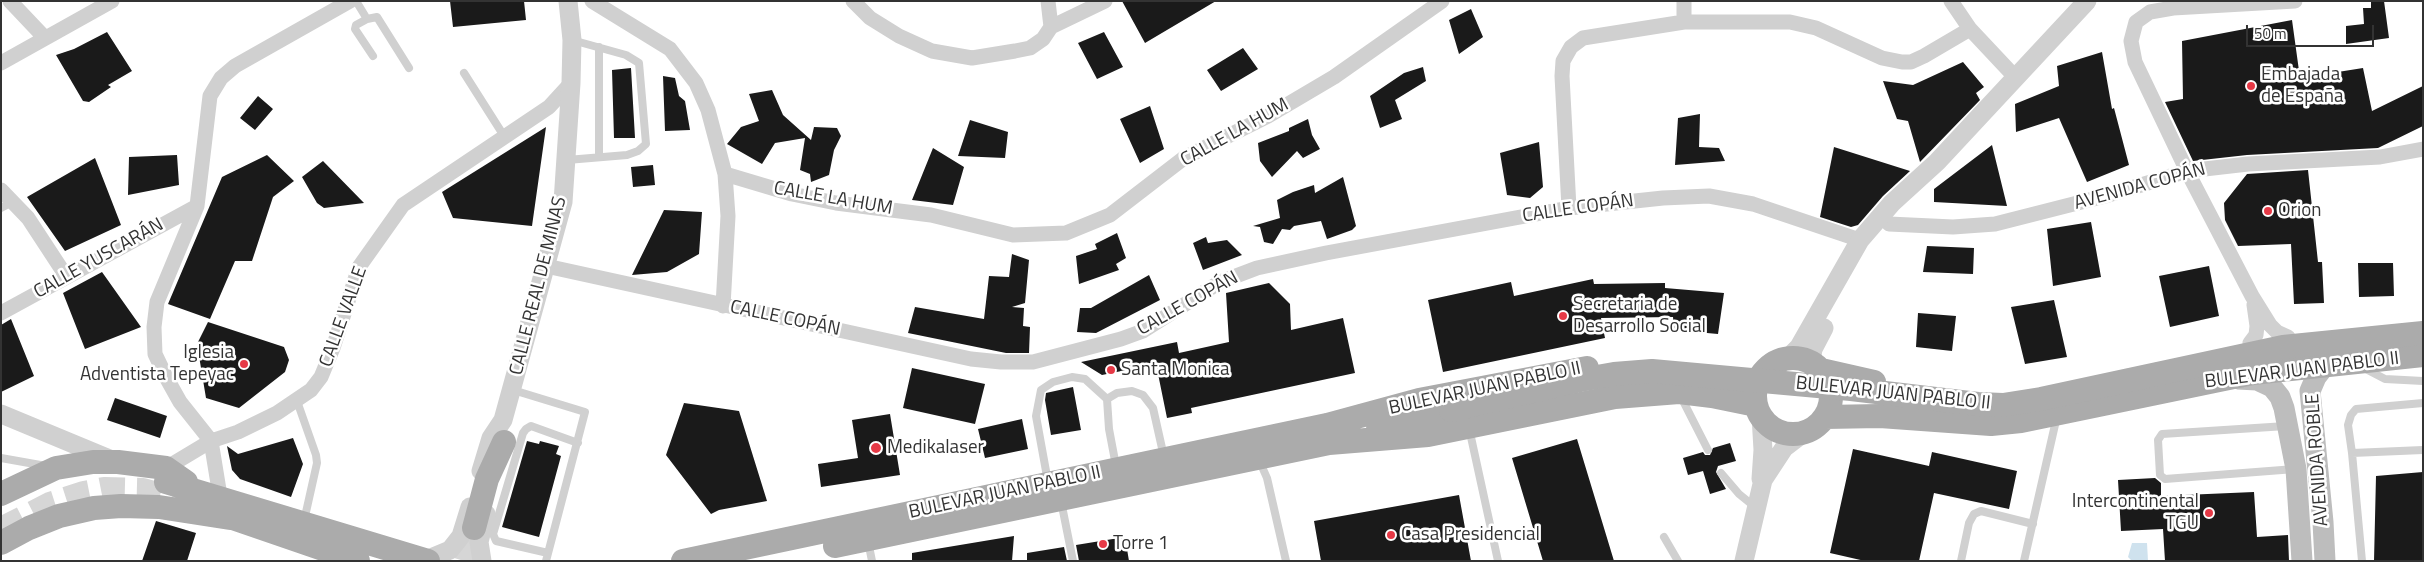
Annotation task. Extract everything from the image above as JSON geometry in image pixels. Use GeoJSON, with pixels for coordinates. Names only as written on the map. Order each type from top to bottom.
{"type":"FeatureCollection","features":[{"type":"Feature","properties":{"kind":"main road","name":"BULEVAR JUAN PABLO II"},"geometry":{"type":"LineString","coordinates":[[1816,366],[1878,383],[1940,392],[1999,396],[2023,395],[2250,343],[2423,322]]}},
{"type":"Feature","properties":{"kind":"main road","name":"BULEVAR JUAN PABLO II"},"geometry":{"type":"LineString","coordinates":[[762,561],[870,550],[1054,491],[1116,469],[1165,459],[1328,434],[1451,410],[1614,374],[1652,371],[2003,405],[2041,399],[2283,347],[2423,333]]}},
{"type":"Feature","properties":{"kind":"main road","name":"BULEVAR JUAN PABLO II"},"geometry":{"type":"LineString","coordinates":[[1825,417],[1880,416],[1991,424],[2021,421],[2228,378],[2326,364],[2423,355]]}},
{"type":"Feature","properties":{"kind":"main road"},"geometry":{"type":"LineString","coordinates":[[1787,358],[1799,358],[1816,366],[1828,380],[1831,393],[1830,405],[1825,417],[1816,426],[1805,432],[1793,434],[1780,432],[1769,426],[1758,411],[1755,392],[1758,380],[1765,370],[1775,362],[1787,358]]}},
{"type":"Feature","properties":{"kind":"main road","name":"BULEVAR JUAN PABLO II"},"geometry":{"type":"LineString","coordinates":[[683,561],[1054,491],[1258,458],[1419,400],[1605,365],[1652,362],[1765,370]]}},
{"type":"Feature","properties":{"kind":"main road","name":"AVENIDA ROBLE"},"geometry":{"type":"LineString","coordinates":[[2325,561],[2310,391],[2316,377],[2326,364]]}},
{"type":"Feature","properties":{"kind":"main road","name":"AVENIDA ROBLE"},"geometry":{"type":"LineString","coordinates":[[2228,378],[2257,380],[2272,387],[2280,396],[2296,469],[2302,561]]}},
{"type":"Feature","properties":{"kind":"main road","name":"BULEVAR JUAN PABLO II"},"geometry":{"type":"LineString","coordinates":[[1328,434],[1428,435],[1615,397],[1679,392],[1712,396],[1758,411]]}},
{"type":"Feature","properties":{"kind":"main road"},"geometry":{"type":"LineString","coordinates":[[474,528],[487,479],[503,431]]}},
{"type":"Feature","properties":{"kind":"main road"},"geometry":{"type":"LineString","coordinates":[[1,494],[56,468],[93,462],[118,462],[166,475],[204,497],[230,518]]}},
{"type":"Feature","properties":{"kind":"main road"},"geometry":{"type":"LineString","coordinates":[[204,497],[389,561]]}},
{"type":"Feature","properties":{"kind":"main road"},"geometry":{"type":"LineString","coordinates":[[1,543],[29,528],[59,516],[94,508],[121,506],[159,507],[296,530],[427,560]]}},
{"type":"Feature","properties":{"kind":"main road"},"geometry":{"type":"LineString","coordinates":[[296,530],[351,560]]}},
{"type":"Feature","properties":{"kind":"street"},"geometry":{"type":"LineString","coordinates":[[10,1],[45,38]]}},
{"type":"Feature","properties":{"kind":"street"},"geometry":{"type":"LineString","coordinates":[[204,497],[211,441],[180,402],[155,354],[154,326],[157,302],[197,206],[210,96],[221,78],[235,66],[350,1]]}},
{"type":"Feature","properties":{"kind":"street","name":"CALLE REAL DE MINAS"},"geometry":{"type":"LineString","coordinates":[[482,561],[479,542],[512,390],[562,202],[571,83],[572,40],[568,1]]}},
{"type":"Feature","properties":{"kind":"street"},"geometry":{"type":"LineString","coordinates":[[592,1],[670,49],[696,83],[708,110],[725,174],[728,216],[723,306]]}},
{"type":"Feature","properties":{"kind":"street"},"geometry":{"type":"LineString","coordinates":[[852,1],[870,18],[899,36],[932,51],[972,58],[1030,48],[1044,39],[1051,27],[1105,1]]}},
{"type":"Feature","properties":{"kind":"street"},"geometry":{"type":"LineString","coordinates":[[1048,1],[1051,27]]}},
{"type":"Feature","properties":{"kind":"street","name":"CALLE LA HUM"},"geometry":{"type":"LineString","coordinates":[[725,174],[792,194],[931,215],[1013,235],[1066,234],[1110,215],[1184,158],[1268,116],[1334,77],[1442,1]]}},
{"type":"Feature","properties":{"kind":"street"},"geometry":{"type":"LineString","coordinates":[[1684,1],[1684,22]]}},
{"type":"Feature","properties":{"kind":"street"},"geometry":{"type":"LineString","coordinates":[[1951,1],[1970,29],[2016,78]]}},
{"type":"Feature","properties":{"kind":"street"},"geometry":{"type":"LineString","coordinates":[[1787,358],[1799,347],[1860,240],[1892,203],[1937,162],[2087,1]]}},
{"type":"Feature","properties":{"kind":"street"},"geometry":{"type":"LineString","coordinates":[[2288,337],[2277,332],[2270,325],[2252,296],[2187,171],[2135,62],[2131,41],[2136,22],[2150,12],[2173,8],[2296,1]]}},
{"type":"Feature","properties":{"kind":"street"},"geometry":{"type":"LineString","coordinates":[[1,63],[102,4]]}},
{"type":"Feature","properties":{"kind":"street"},"geometry":{"type":"LineString","coordinates":[[1569,208],[1562,76],[1563,62],[1571,47],[1583,38],[1598,34],[1684,22],[1777,20],[1803,24],[1882,58],[1912,62],[1970,29]]}},
{"type":"Feature","properties":{"kind":"street","name":"CALLE VALLE"},"geometry":{"type":"LineString","coordinates":[[166,475],[211,441],[238,432],[277,413],[297,401],[310,390],[321,377],[333,348],[359,267],[403,205],[550,107],[571,83]]}},
{"type":"Feature","properties":{"kind":"street","name":"AVENIDA COPÁN"},"geometry":{"type":"LineString","coordinates":[[1889,224],[1953,226],[1995,224],[2054,210],[2187,171],[2248,164],[2380,157],[2423,149]]}},
{"type":"Feature","properties":{"kind":"street"},"geometry":{"type":"LineString","coordinates":[[1816,366],[1813,349],[1869,247],[1937,162]]}},
{"type":"Feature","properties":{"kind":"street"},"geometry":{"type":"LineString","coordinates":[[1,190],[7,205],[28,218],[66,276]]}},
{"type":"Feature","properties":{"kind":"street","name":"CALLE COPÁN"},"geometry":{"type":"LineString","coordinates":[[546,266],[971,359],[1001,362],[1033,362],[1122,339],[1143,331],[1220,282],[1256,268],[1336,251],[1569,208],[1664,198],[1709,196],[1753,204],[1860,240]]}},
{"type":"Feature","properties":{"kind":"street","name":"CALLE YUSCARÁN"},"geometry":{"type":"LineString","coordinates":[[1,313],[197,206]]}},
{"type":"Feature","properties":{"kind":"street"},"geometry":{"type":"LineString","coordinates":[[2250,343],[2256,335],[2257,326],[2252,296]]}},
{"type":"Feature","properties":{"kind":"street"},"geometry":{"type":"LineString","coordinates":[[1758,411],[1763,456],[1758,503]]}},
{"type":"Feature","properties":{"kind":"street"},"geometry":{"type":"LineString","coordinates":[[1,414],[118,462]]}},
{"type":"Feature","properties":{"kind":"street","name":"CALLE REAL DE MINAS"},"geometry":{"type":"LineString","coordinates":[[427,560],[450,550],[461,536],[491,438],[503,431]]}},
{"type":"Feature","properties":{"kind":"street"},"geometry":{"type":"LineString","coordinates":[[1744,561],[1763,480],[1784,448],[1805,432]]}},
{"type":"Feature","properties":{"kind":"lane"},"geometry":{"type":"LineString","coordinates":[[356,1],[367,20]]}},
{"type":"Feature","properties":{"kind":"lane"},"geometry":{"type":"LineString","coordinates":[[373,56],[356,29],[356,25],[377,17],[409,68]]}},
{"type":"Feature","properties":{"kind":"lane"},"geometry":{"type":"LineString","coordinates":[[566,160],[627,155],[638,151],[646,144],[639,63],[626,55],[572,40]]}},
{"type":"Feature","properties":{"kind":"lane"},"geometry":{"type":"LineString","coordinates":[[599,47],[599,157]]}},
{"type":"Feature","properties":{"kind":"lane"},"geometry":{"type":"LineString","coordinates":[[464,73],[504,136]]}},
{"type":"Feature","properties":{"kind":"lane"},"geometry":{"type":"LineString","coordinates":[[2354,362],[2370,373],[2385,379],[2423,381]]}},
{"type":"Feature","properties":{"kind":"lane"},"geometry":{"type":"LineString","coordinates":[[1073,561],[1036,416],[1042,390],[1053,382],[1072,377],[1085,379],[1107,399],[1109,429],[1116,469]]}},
{"type":"Feature","properties":{"kind":"lane"},"geometry":{"type":"LineString","coordinates":[[512,390],[584,410],[586,414],[547,557],[496,540],[493,534],[523,433],[526,429],[530,426],[578,443]]}},
{"type":"Feature","properties":{"kind":"lane"},"geometry":{"type":"LineString","coordinates":[[1107,399],[1118,393],[1132,390],[1143,395],[1153,408],[1165,459]]}},
{"type":"Feature","properties":{"kind":"lane"},"geometry":{"type":"LineString","coordinates":[[1679,392],[1708,450]]}},
{"type":"Feature","properties":{"kind":"lane"},"geometry":{"type":"LineString","coordinates":[[296,530],[317,463],[316,455],[297,401]]}},
{"type":"Feature","properties":{"kind":"lane"},"geometry":{"type":"LineString","coordinates":[[2362,561],[2348,425],[2351,415],[2356,409],[2423,403]]}},
{"type":"Feature","properties":{"kind":"lane"},"geometry":{"type":"LineString","coordinates":[[2024,561],[2057,414]]}},
{"type":"Feature","properties":{"kind":"lane"},"geometry":{"type":"LineString","coordinates":[[2288,426],[2162,434],[2158,440],[2160,475],[2165,479],[2296,469]]}},
{"type":"Feature","properties":{"kind":"lane"},"geometry":{"type":"LineString","coordinates":[[1469,427],[1498,561]]}},
{"type":"Feature","properties":{"kind":"lane"},"geometry":{"type":"LineString","coordinates":[[2352,453],[2423,450]]}},
{"type":"Feature","properties":{"kind":"lane"},"geometry":{"type":"LineString","coordinates":[[1,458],[56,468]]}},
{"type":"Feature","properties":{"kind":"lane"},"geometry":{"type":"LineString","coordinates":[[1258,458],[1267,478],[1286,561]]}},
{"type":"Feature","properties":{"kind":"lane"},"geometry":{"type":"LineString","coordinates":[[1721,473],[1739,494],[1758,503]]}},
{"type":"Feature","properties":{"kind":"lane"},"geometry":{"type":"LineString","coordinates":[[1961,561],[1969,523],[1974,514],[1982,511],[2033,524]]}},
{"type":"Feature","properties":{"kind":"lane"},"geometry":{"type":"LineString","coordinates":[[1664,537],[1678,561]]}},
{"type":"Feature","properties":{"kind":"water"},"geometry":{"type":"Polygon","coordinates":[[[2132,543],[2147,543],[2148,561],[2132,561],[2128,557],[2132,543]]]}},
{"type":"Feature","properties":{"kind":"building"},"geometry":{"type":"Polygon","coordinates":[[[450,1],[524,1],[526,20],[453,27],[450,1]]]}},
{"type":"Feature","properties":{"kind":"building"},"geometry":{"type":"Polygon","coordinates":[[[1122,1],[1216,1],[1145,43],[1122,1]]]}},
{"type":"Feature","properties":{"kind":"building"},"geometry":{"type":"Polygon","coordinates":[[[2371,1],[2384,1],[2389,38],[2346,44],[2346,26],[2364,24],[2363,8],[2371,8],[2371,1]]]}},
{"type":"Feature","properties":{"kind":"building"},"geometry":{"type":"Polygon","coordinates":[[[1471,9],[1483,37],[1459,54],[1449,20],[1471,9]]]}},
{"type":"Feature","properties":{"kind":"building"},"geometry":{"type":"Polygon","coordinates":[[[2292,20],[2300,78],[2363,68],[2372,111],[2423,86],[2423,126],[2378,148],[2247,155],[2193,161],[2165,102],[2183,99],[2182,41],[2292,20]]]}},
{"type":"Feature","properties":{"kind":"building"},"geometry":{"type":"Polygon","coordinates":[[[107,32],[132,71],[108,85],[111,87],[89,102],[83,101],[56,55],[74,49],[107,32]]]}},
{"type":"Feature","properties":{"kind":"building"},"geometry":{"type":"Polygon","coordinates":[[[1104,32],[1123,67],[1097,79],[1078,43],[1104,32]]]}},
{"type":"Feature","properties":{"kind":"building"},"geometry":{"type":"Polygon","coordinates":[[[1243,48],[1258,69],[1221,91],[1207,70],[1243,48]]]}},
{"type":"Feature","properties":{"kind":"building"},"geometry":{"type":"Polygon","coordinates":[[[2102,52],[2112,109],[2114,108],[2129,165],[2087,182],[2059,118],[2016,132],[2015,104],[2059,86],[2057,66],[2102,52]]]}},
{"type":"Feature","properties":{"kind":"building"},"geometry":{"type":"Polygon","coordinates":[[[1963,62],[1984,87],[1976,93],[1980,100],[1920,162],[1908,121],[1897,119],[1883,81],[1913,85],[1963,62]]]}},
{"type":"Feature","properties":{"kind":"building"},"geometry":{"type":"Polygon","coordinates":[[[1423,67],[1426,81],[1395,100],[1402,119],[1380,128],[1370,96],[1404,73],[1423,67]]]}},
{"type":"Feature","properties":{"kind":"building"},"geometry":{"type":"Polygon","coordinates":[[[631,68],[635,138],[614,138],[612,70],[631,68]]]}},
{"type":"Feature","properties":{"kind":"building"},"geometry":{"type":"Polygon","coordinates":[[[663,76],[675,78],[679,96],[685,101],[690,130],[665,131],[663,76]]]}},
{"type":"Feature","properties":{"kind":"building"},"geometry":{"type":"Polygon","coordinates":[[[772,90],[783,115],[811,140],[814,127],[837,128],[841,136],[834,150],[829,175],[811,182],[810,174],[800,170],[805,138],[775,143],[762,164],[727,144],[741,127],[759,121],[749,94],[772,90]]]}},
{"type":"Feature","properties":{"kind":"building"},"geometry":{"type":"Polygon","coordinates":[[[258,96],[273,109],[255,130],[240,118],[258,96]]]}},
{"type":"Feature","properties":{"kind":"building"},"geometry":{"type":"Polygon","coordinates":[[[1150,106],[1164,149],[1140,163],[1120,119],[1150,106]]]}},
{"type":"Feature","properties":{"kind":"building"},"geometry":{"type":"Polygon","coordinates":[[[1700,114],[1699,147],[1719,148],[1725,161],[1675,165],[1678,118],[1700,114]]]}},
{"type":"Feature","properties":{"kind":"building"},"geometry":{"type":"Polygon","coordinates":[[[1308,119],[1312,135],[1320,149],[1303,158],[1297,151],[1272,177],[1260,161],[1258,143],[1289,131],[1289,128],[1308,119]]]}},
{"type":"Feature","properties":{"kind":"building"},"geometry":{"type":"Polygon","coordinates":[[[970,120],[1008,132],[1005,158],[958,156],[970,120]]]}},
{"type":"Feature","properties":{"kind":"building"},"geometry":{"type":"Polygon","coordinates":[[[546,127],[532,226],[453,218],[442,192],[546,127]]]}},
{"type":"Feature","properties":{"kind":"building"},"geometry":{"type":"Polygon","coordinates":[[[1539,142],[1543,187],[1530,198],[1507,195],[1500,153],[1539,142]]]}},
{"type":"Feature","properties":{"kind":"building"},"geometry":{"type":"Polygon","coordinates":[[[1992,145],[2007,206],[1934,202],[1934,189],[1992,145]]]}},
{"type":"Feature","properties":{"kind":"building"},"geometry":{"type":"Polygon","coordinates":[[[1834,147],[1910,171],[1883,196],[1858,225],[1851,227],[1820,217],[1834,147]]]}},
{"type":"Feature","properties":{"kind":"building"},"geometry":{"type":"Polygon","coordinates":[[[933,148],[964,167],[953,205],[912,200],[933,148]]]}},
{"type":"Feature","properties":{"kind":"building"},"geometry":{"type":"Polygon","coordinates":[[[177,155],[179,185],[128,195],[129,157],[177,155]]]}},
{"type":"Feature","properties":{"kind":"building"},"geometry":{"type":"Polygon","coordinates":[[[267,155],[294,181],[273,197],[252,261],[235,261],[210,319],[168,304],[222,177],[267,155]]]}},
{"type":"Feature","properties":{"kind":"building"},"geometry":{"type":"Polygon","coordinates":[[[95,158],[121,225],[65,251],[27,197],[95,158]]]}},
{"type":"Feature","properties":{"kind":"building"},"geometry":{"type":"Polygon","coordinates":[[[323,161],[364,203],[324,208],[317,203],[302,177],[323,161]]]}},
{"type":"Feature","properties":{"kind":"building"},"geometry":{"type":"Polygon","coordinates":[[[653,165],[655,185],[633,187],[631,167],[653,165]]]}},
{"type":"Feature","properties":{"kind":"building","name":"Orion"},"geometry":{"type":"Polygon","coordinates":[[[2308,170],[2318,262],[2322,262],[2324,303],[2294,304],[2291,244],[2238,246],[2225,220],[2224,203],[2247,174],[2308,170]]]}},
{"type":"Feature","properties":{"kind":"building"},"geometry":{"type":"Polygon","coordinates":[[[1343,177],[1356,226],[1352,230],[1327,239],[1321,221],[1294,226],[1290,230],[1282,229],[1273,244],[1264,242],[1260,227],[1253,226],[1280,218],[1277,200],[1314,185],[1315,193],[1343,177]]]}},
{"type":"Feature","properties":{"kind":"building"},"geometry":{"type":"Polygon","coordinates":[[[664,210],[702,212],[699,254],[667,272],[632,275],[664,210]]]}},
{"type":"Feature","properties":{"kind":"building"},"geometry":{"type":"Polygon","coordinates":[[[2091,222],[2101,277],[2053,286],[2047,229],[2091,222]]]}},
{"type":"Feature","properties":{"kind":"building"},"geometry":{"type":"Polygon","coordinates":[[[1117,233],[1126,258],[1116,264],[1119,270],[1079,284],[1076,256],[1097,249],[1095,244],[1117,233]]]}},
{"type":"Feature","properties":{"kind":"building"},"geometry":{"type":"Polygon","coordinates":[[[1206,237],[1208,243],[1227,240],[1242,255],[1203,270],[1193,243],[1206,237]]]}},
{"type":"Feature","properties":{"kind":"building"},"geometry":{"type":"Polygon","coordinates":[[[1927,246],[1974,248],[1973,274],[1923,272],[1927,246]]]}},
{"type":"Feature","properties":{"kind":"building"},"geometry":{"type":"Polygon","coordinates":[[[1012,254],[1029,260],[1025,303],[1012,307],[1024,308],[1023,326],[1030,327],[1029,353],[1006,353],[908,333],[915,307],[984,319],[989,276],[1009,277],[1012,254]]]}},
{"type":"Feature","properties":{"kind":"building"},"geometry":{"type":"Polygon","coordinates":[[[2358,263],[2393,263],[2394,296],[2359,297],[2358,263]]]}},
{"type":"Feature","properties":{"kind":"building"},"geometry":{"type":"Polygon","coordinates":[[[2209,266],[2219,316],[2170,327],[2159,276],[2209,266]]]}},
{"type":"Feature","properties":{"kind":"building"},"geometry":{"type":"Polygon","coordinates":[[[102,272],[141,327],[85,349],[63,293],[102,272]]]}},
{"type":"Feature","properties":{"kind":"building"},"geometry":{"type":"Polygon","coordinates":[[[1149,275],[1160,300],[1096,333],[1077,332],[1080,308],[1091,308],[1149,275]]]}},
{"type":"Feature","properties":{"kind":"building"},"geometry":{"type":"Polygon","coordinates":[[[1593,279],[1594,284],[1665,283],[1665,288],[1724,293],[1718,334],[1674,330],[1673,317],[1601,318],[1605,338],[1443,372],[1428,300],[1511,282],[1514,296],[1593,279]]]}},
{"type":"Feature","properties":{"kind":"building"},"geometry":{"type":"Polygon","coordinates":[[[1269,283],[1290,304],[1291,330],[1343,318],[1355,373],[1191,408],[1192,413],[1167,418],[1156,364],[1102,375],[1081,362],[1177,342],[1179,353],[1229,342],[1226,293],[1269,283]]]}},
{"type":"Feature","properties":{"kind":"building"},"geometry":{"type":"Polygon","coordinates":[[[2054,300],[2067,357],[2025,364],[2011,307],[2054,300]]]}},
{"type":"Feature","properties":{"kind":"building"},"geometry":{"type":"Polygon","coordinates":[[[1918,313],[1956,316],[1952,351],[1916,347],[1918,313]]]}},
{"type":"Feature","properties":{"kind":"building"},"geometry":{"type":"Polygon","coordinates":[[[11,319],[34,376],[1,392],[1,325],[11,319]]]}},
{"type":"Feature","properties":{"kind":"building","name":"Iglesia Adventista Tepeyac"},"geometry":{"type":"Polygon","coordinates":[[[208,322],[284,347],[289,360],[285,372],[239,408],[206,398],[197,344],[208,322]]]}},
{"type":"Feature","properties":{"kind":"building"},"geometry":{"type":"Polygon","coordinates":[[[912,368],[985,384],[975,424],[903,408],[912,368]]]}},
{"type":"Feature","properties":{"kind":"building"},"geometry":{"type":"Polygon","coordinates":[[[1073,387],[1081,430],[1051,435],[1045,400],[1046,393],[1073,387]]]}},
{"type":"Feature","properties":{"kind":"building"},"geometry":{"type":"Polygon","coordinates":[[[115,398],[167,416],[160,438],[107,420],[115,398]]]}},
{"type":"Feature","properties":{"kind":"building"},"geometry":{"type":"Polygon","coordinates":[[[684,403],[739,411],[767,501],[719,510],[711,514],[666,455],[684,403]]]}},
{"type":"Feature","properties":{"kind":"building","name":"Medikalaser"},"geometry":{"type":"Polygon","coordinates":[[[890,414],[900,475],[821,487],[818,464],[858,458],[852,420],[890,414]]]}},
{"type":"Feature","properties":{"kind":"building"},"geometry":{"type":"Polygon","coordinates":[[[1022,419],[1028,449],[985,458],[978,429],[1022,419]]]}},
{"type":"Feature","properties":{"kind":"building"},"geometry":{"type":"Polygon","coordinates":[[[293,438],[303,464],[291,497],[240,479],[232,470],[227,446],[238,454],[293,438]]]}},
{"type":"Feature","properties":{"kind":"building"},"geometry":{"type":"Polygon","coordinates":[[[1577,439],[1614,561],[1543,561],[1512,458],[1577,439]]]}},
{"type":"Feature","properties":{"kind":"building"},"geometry":{"type":"Polygon","coordinates":[[[527,441],[539,444],[540,441],[559,446],[556,454],[561,456],[539,537],[502,527],[527,441]]]}},
{"type":"Feature","properties":{"kind":"building"},"geometry":{"type":"Polygon","coordinates":[[[1730,443],[1736,461],[1718,466],[1716,472],[1726,489],[1710,494],[1703,471],[1688,475],[1683,458],[1703,452],[1705,455],[1710,455],[1713,448],[1730,443]]]}},
{"type":"Feature","properties":{"kind":"building"},"geometry":{"type":"Polygon","coordinates":[[[1853,449],[1929,466],[1932,452],[2017,471],[2009,509],[1934,493],[1919,561],[1865,561],[1830,553],[1853,449]]]}},
{"type":"Feature","properties":{"kind":"building"},"geometry":{"type":"Polygon","coordinates":[[[2423,472],[2423,561],[2374,561],[2376,476],[2423,472]]]}},
{"type":"Feature","properties":{"kind":"building","name":"Intercontinental TGU"},"geometry":{"type":"Polygon","coordinates":[[[2155,478],[2161,483],[2161,496],[2254,492],[2257,537],[2288,535],[2289,561],[2165,561],[2163,529],[2121,531],[2118,480],[2155,478]]]}},
{"type":"Feature","properties":{"kind":"building","name":"Casa Presidencial"},"geometry":{"type":"Polygon","coordinates":[[[1459,495],[1471,561],[1321,561],[1314,521],[1459,495]]]}},
{"type":"Feature","properties":{"kind":"building"},"geometry":{"type":"Polygon","coordinates":[[[156,521],[196,533],[187,561],[142,561],[156,521]]]}},
{"type":"Feature","properties":{"kind":"building"},"geometry":{"type":"Polygon","coordinates":[[[1014,536],[1012,561],[912,561],[912,553],[1014,536]]]}},
{"type":"Feature","properties":{"kind":"building","name":"Torre 1"},"geometry":{"type":"Polygon","coordinates":[[[1125,537],[1129,561],[1079,561],[1076,545],[1125,537]]]}},
{"type":"Feature","properties":{"kind":"building"},"geometry":{"type":"Polygon","coordinates":[[[1064,547],[1067,561],[1027,561],[1027,553],[1064,547]]]}},
{"type":"Feature","properties":{"kind":"tunnel"},"geometry":{"type":"LineString","coordinates":[[1,529],[50,504],[104,489],[143,490],[193,504]]}},
{"type":"Feature","properties":{"kind":"tunnel"},"geometry":{"type":"LineString","coordinates":[[464,561],[474,528]]}},
{"type":"Feature","properties":{"kind":"place","name":"Embajada de España"},"geometry":{"type":"Point","coordinates":[2251,86]}},
{"type":"Feature","properties":{"kind":"place","name":"Orion"},"geometry":{"type":"Point","coordinates":[2268,211]}},
{"type":"Feature","properties":{"kind":"place","name":"Secretaria de Desarrollo Social"},"geometry":{"type":"Point","coordinates":[1563,316]}},
{"type":"Feature","properties":{"kind":"place","name":"Iglesia Adventista Tepeyac"},"geometry":{"type":"Point","coordinates":[244,364]}},
{"type":"Feature","properties":{"kind":"place","name":"Santa Monica"},"geometry":{"type":"Point","coordinates":[1111,370]}},
{"type":"Feature","properties":{"kind":"place","name":"Medikalaser"},"geometry":{"type":"Point","coordinates":[876,448]}},
{"type":"Feature","properties":{"kind":"place","name":"Intercontinental TGU"},"geometry":{"type":"Point","coordinates":[2209,513]}},
{"type":"Feature","properties":{"kind":"place","name":"Casa Presidencial"},"geometry":{"type":"Point","coordinates":[1391,535]}},
{"type":"Feature","properties":{"kind":"place","name":"Torre 1"},"geometry":{"type":"Point","coordinates":[1103,544]}}]}
